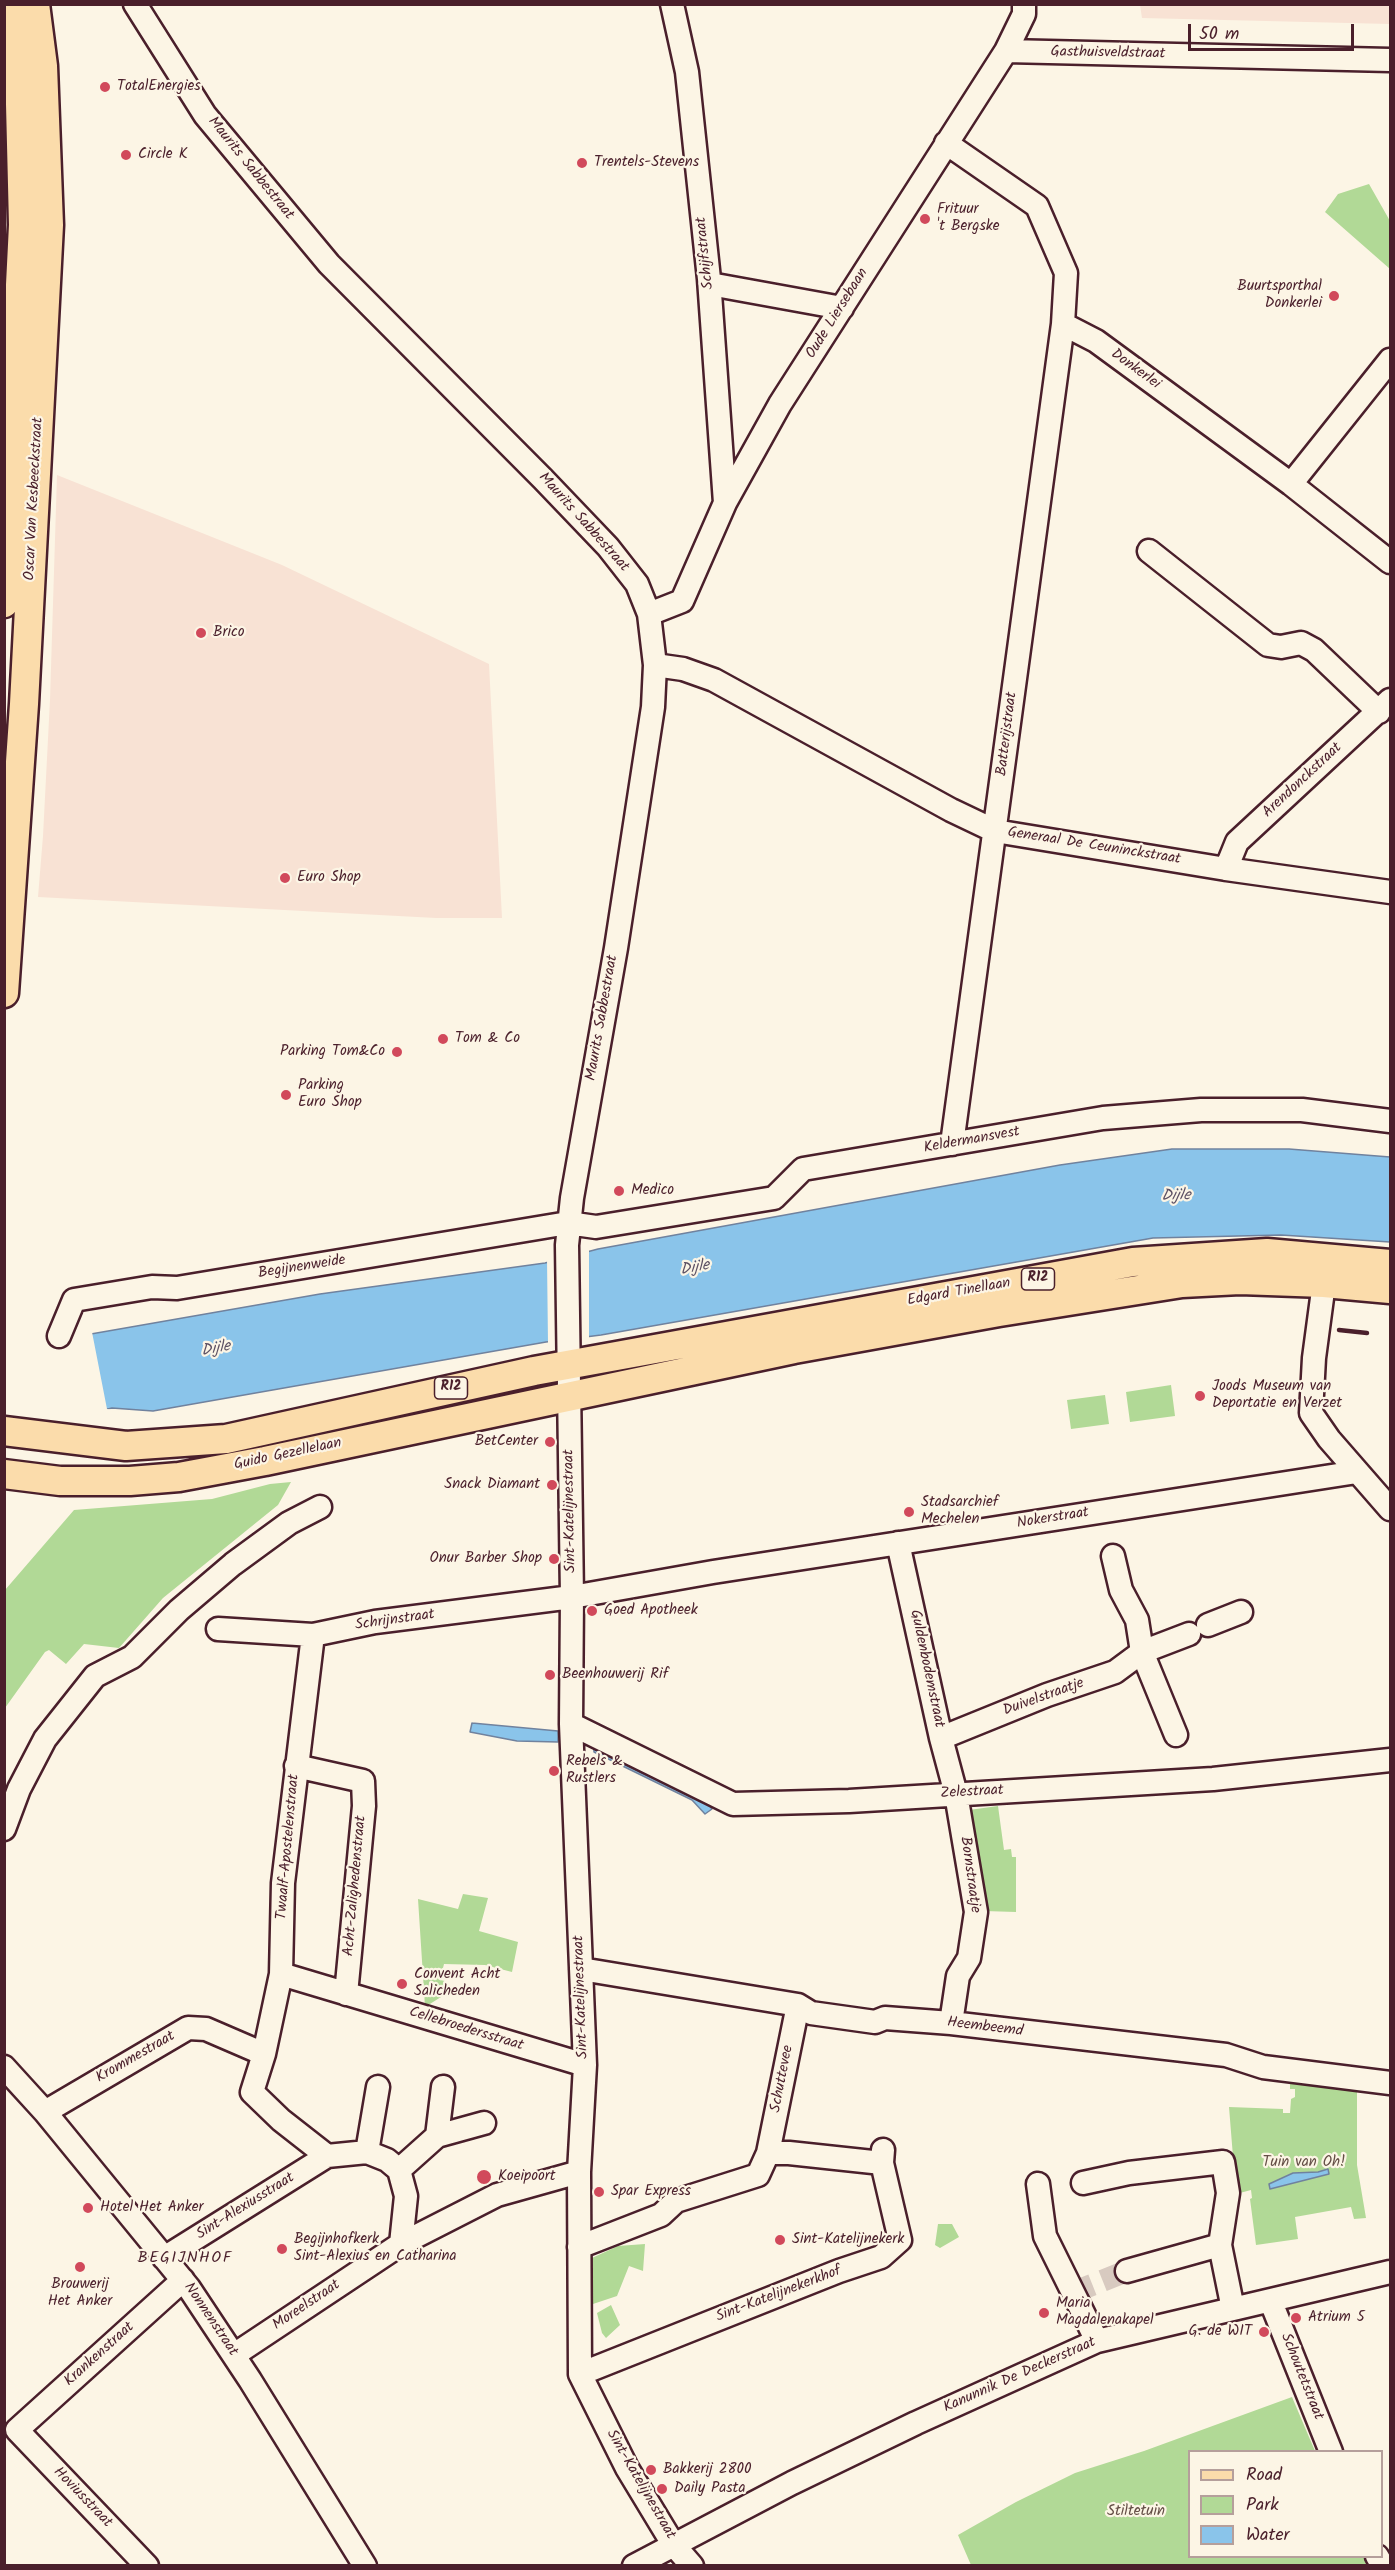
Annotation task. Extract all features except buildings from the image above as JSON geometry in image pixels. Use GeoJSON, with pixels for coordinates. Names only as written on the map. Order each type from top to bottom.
{"type":"FeatureCollection","features":[{"type":"Feature","properties":{"kind":"main road","name":"Oscar Van Kesbeeckstraat"},"geometry":{"type":"LineString","coordinates":[[4,993],[24,705],[25,226],[19,64],[12,4]]}},
{"type":"Feature","properties":{"kind":"main road","name":"Oscar Van Kesbeeckstraat"},"geometry":{"type":"LineString","coordinates":[[4,603],[25,226],[43,66],[35,4]]}},
{"type":"Feature","properties":{"kind":"main road","name":"Edgard Tinellaan"},"geometry":{"type":"LineString","coordinates":[[567,1353],[1133,1262],[1267,1253],[1390,1264]]}},
{"type":"Feature","properties":{"kind":"main road","name":"Edgard Tinellaan"},"geometry":{"type":"LineString","coordinates":[[568,1396],[794,1349],[1122,1291],[1182,1283],[1228,1281],[1324,1283],[1390,1290]]}},
{"type":"Feature","properties":{"kind":"main road","name":"Guido Gezellelaan"},"geometry":{"type":"LineString","coordinates":[[18,1433],[126,1446],[225,1439],[376,1404],[567,1353]]}},
{"type":"Feature","properties":{"kind":"main road","name":"Guido Gezellelaan"},"geometry":{"type":"LineString","coordinates":[[4,1474],[60,1481],[179,1477],[568,1396]]}},
{"type":"Feature","properties":{"kind":"street","name":"Maurits Sabbestraat"},"geometry":{"type":"LineString","coordinates":[[135,4],[205,115],[328,264],[608,547],[637,584],[649,614],[655,665],[653,707],[616,948],[567,1234],[568,1396]]}},
{"type":"Feature","properties":{"kind":"street","name":"Schijfstraat"},"geometry":{"type":"LineString","coordinates":[[672,4],[687,72],[710,284],[725,503]]}},
{"type":"Feature","properties":{"kind":"street","name":"Oude Liersebaan"},"geometry":{"type":"LineString","coordinates":[[649,614],[682,600],[725,503],[780,404],[1006,51],[1024,14],[1024,4]]}},
{"type":"Feature","properties":{"kind":"street","name":"Gasthuisveldstraat"},"geometry":{"type":"LineString","coordinates":[[1006,51],[1390,60]]}},
{"type":"Feature","properties":{"kind":"street"},"geometry":{"type":"LineString","coordinates":[[946,143],[1036,206],[1066,273],[1064,324]]}},
{"type":"Feature","properties":{"kind":"street"},"geometry":{"type":"LineString","coordinates":[[710,284],[842,308]]}},
{"type":"Feature","properties":{"kind":"street","name":"Donkerlei"},"geometry":{"type":"LineString","coordinates":[[1064,324],[1096,341],[1291,484],[1390,562]]}},
{"type":"Feature","properties":{"kind":"street","name":"Batterijstraat"},"geometry":{"type":"LineString","coordinates":[[952,1144],[1064,324]]}},
{"type":"Feature","properties":{"kind":"street"},"geometry":{"type":"LineString","coordinates":[[1291,484],[1390,360]]}},
{"type":"Feature","properties":{"kind":"street"},"geometry":{"type":"LineString","coordinates":[[1149,551],[1268,645],[1301,643],[1314,650],[1385,706]]}},
{"type":"Feature","properties":{"kind":"street","name":"Generaal De Ceuninckstraat"},"geometry":{"type":"LineString","coordinates":[[655,665],[683,669],[714,680],[951,810],[995,831],[1226,869],[1390,892]]}},
{"type":"Feature","properties":{"kind":"street","name":"Arendonckstraat"},"geometry":{"type":"LineString","coordinates":[[1226,869],[1238,842],[1385,706]]}},
{"type":"Feature","properties":{"kind":"street","name":"Keldermansvest"},"geometry":{"type":"LineString","coordinates":[[567,1234],[596,1227],[774,1198],[803,1169],[1103,1118],[1201,1110],[1302,1110],[1390,1121]]}},
{"type":"Feature","properties":{"kind":"street","name":"Begijnenweide"},"geometry":{"type":"LineString","coordinates":[[59,1336],[74,1300],[152,1287],[177,1288],[567,1234]]}},
{"type":"Feature","properties":{"kind":"street"},"geometry":{"type":"LineString","coordinates":[[1312,1256],[1324,1283],[1314,1358],[1311,1413],[1329,1439],[1390,1509]]}},
{"type":"Feature","properties":{"kind":"street","name":"Sint-Katelijnestraat"},"geometry":{"type":"LineString","coordinates":[[568,1396],[572,1597],[571,1724],[585,2065],[579,2172],[580,2374],[627,2468],[673,2544],[692,2565]]}},
{"type":"Feature","properties":{"kind":"street","name":"Nokerstraat"},"geometry":{"type":"LineString","coordinates":[[572,1597],[713,1572],[1357,1472]]}},
{"type":"Feature","properties":{"kind":"street"},"geometry":{"type":"LineString","coordinates":[[4,1829],[19,1790],[45,1739],[95,1676],[132,1657],[179,1610],[232,1564],[290,1523],[320,1507]]}},
{"type":"Feature","properties":{"kind":"street","name":"Guldenbodemstraat"},"geometry":{"type":"LineString","coordinates":[[898,1543],[957,1794]]}},
{"type":"Feature","properties":{"kind":"street"},"geometry":{"type":"LineString","coordinates":[[1113,1556],[1121,1590],[1137,1620],[1142,1652],[1176,1735]]}},
{"type":"Feature","properties":{"kind":"street","name":"Schrijnstraat"},"geometry":{"type":"LineString","coordinates":[[219,1629],[313,1635],[375,1622],[572,1597]]}},
{"type":"Feature","properties":{"kind":"street","name":"Duivelstraatje"},"geometry":{"type":"LineString","coordinates":[[942,1737],[1047,1695],[1115,1672],[1142,1652],[1241,1612]]}},
{"type":"Feature","properties":{"kind":"street","name":"Twaalf-Apostelenstraat"},"geometry":{"type":"LineString","coordinates":[[313,1635],[283,1883],[282,1974],[264,2054],[252,2092],[281,2120],[327,2156]]}},
{"type":"Feature","properties":{"kind":"street","name":"Zelestraat"},"geometry":{"type":"LineString","coordinates":[[571,1724],[733,1804],[801,1803],[1213,1779],[1390,1760]]}},
{"type":"Feature","properties":{"kind":"street","name":"Acht-Zalighedenstraat"},"geometry":{"type":"LineString","coordinates":[[296,1766],[363,1781],[364,1806],[346,1994]]}},
{"type":"Feature","properties":{"kind":"street","name":"Bornstraatje"},"geometry":{"type":"LineString","coordinates":[[951,2024],[958,1976],[969,1958],[976,1912],[957,1794]]}},
{"type":"Feature","properties":{"kind":"street","name":"Heembeemd"},"geometry":{"type":"LineString","coordinates":[[581,1969],[798,2005],[811,2013],[875,2022],[885,2018],[951,2024],[1226,2055],[1263,2067],[1390,2083]]}},
{"type":"Feature","properties":{"kind":"street"},"geometry":{"type":"LineString","coordinates":[[282,1974],[346,1994]]}},
{"type":"Feature","properties":{"kind":"street","name":"Cellebroedersstraat"},"geometry":{"type":"LineString","coordinates":[[346,1994],[585,2065]]}},
{"type":"Feature","properties":{"kind":"street","name":"Schuttevee"},"geometry":{"type":"LineString","coordinates":[[768,2153],[798,2005]]}},
{"type":"Feature","properties":{"kind":"street","name":"Krommestraat"},"geometry":{"type":"LineString","coordinates":[[45,2112],[188,2028],[206,2029],[264,2054]]}},
{"type":"Feature","properties":{"kind":"street","name":"Nonnenstraat"},"geometry":{"type":"LineString","coordinates":[[4,2067],[45,2112],[183,2280],[234,2355],[365,2565]]}},
{"type":"Feature","properties":{"kind":"street"},"geometry":{"type":"LineString","coordinates":[[367,2152],[378,2087]]}},
{"type":"Feature","properties":{"kind":"street"},"geometry":{"type":"LineString","coordinates":[[437,2136],[444,2087]]}},
{"type":"Feature","properties":{"kind":"street"},"geometry":{"type":"LineString","coordinates":[[399,2170],[437,2136],[484,2122]]}},
{"type":"Feature","properties":{"kind":"street"},"geometry":{"type":"LineString","coordinates":[[327,2156],[367,2152],[387,2160],[399,2170],[406,2196],[401,2244]]}},
{"type":"Feature","properties":{"kind":"street"},"geometry":{"type":"LineString","coordinates":[[579,2247],[661,2215],[676,2201],[758,2175],[768,2153]]}},
{"type":"Feature","properties":{"kind":"street","name":"Sint-Katelijnekerkhof"},"geometry":{"type":"LineString","coordinates":[[580,2374],[839,2271],[881,2257],[900,2240],[882,2156],[768,2153]]}},
{"type":"Feature","properties":{"kind":"street","name":"Sint-Alexiusstraat"},"geometry":{"type":"LineString","coordinates":[[164,2258],[327,2156]]}},
{"type":"Feature","properties":{"kind":"street"},"geometry":{"type":"LineString","coordinates":[[1083,2183],[1129,2173],[1223,2162],[1228,2193],[1220,2245],[1233,2309]]}},
{"type":"Feature","properties":{"kind":"street","name":"Moreelstraat"},"geometry":{"type":"LineString","coordinates":[[234,2355],[401,2244],[497,2195],[579,2172]]}},
{"type":"Feature","properties":{"kind":"street"},"geometry":{"type":"LineString","coordinates":[[1038,2184],[1045,2236],[1097,2341]]}},
{"type":"Feature","properties":{"kind":"street"},"geometry":{"type":"LineString","coordinates":[[1127,2271],[1220,2245]]}},
{"type":"Feature","properties":{"kind":"street","name":"Kanunnik De Deckerstraat"},"geometry":{"type":"LineString","coordinates":[[634,2565],[916,2423],[1097,2341],[1271,2302],[1390,2272]]}},
{"type":"Feature","properties":{"kind":"street","name":"Krankenstraat"},"geometry":{"type":"LineString","coordinates":[[17,2430],[183,2280]]}},
{"type":"Feature","properties":{"kind":"street","name":"Schoutetstraat"},"geometry":{"type":"LineString","coordinates":[[1271,2302],[1331,2450]]}},
{"type":"Feature","properties":{"kind":"street","name":"Hoviusstraat"},"geometry":{"type":"LineString","coordinates":[[17,2430],[147,2565]]}},
{"type":"Feature","properties":{"kind":"shaded area"},"geometry":{"type":"Polygon","coordinates":[[[1140,5],[1390,5],[1390,24],[1142,18],[1140,5]]]}},
{"type":"Feature","properties":{"kind":"shaded area"},"geometry":{"type":"Polygon","coordinates":[[[57,475],[282,565],[489,664],[502,918],[436,918],[38,897],[50,700],[57,475]]]}},
{"type":"Feature","properties":{"kind":"green space"},"geometry":{"type":"Polygon","coordinates":[[[1369,184],[1390,221],[1390,269],[1325,212],[1338,194],[1369,184]]]}},
{"type":"Feature","properties":{"kind":"green space"},"geometry":{"type":"Polygon","coordinates":[[[1171,1385],[1175,1416],[1130,1422],[1126,1392],[1171,1385]]]}},
{"type":"Feature","properties":{"kind":"green space"},"geometry":{"type":"Polygon","coordinates":[[[1105,1395],[1109,1424],[1071,1429],[1067,1400],[1105,1395]]]}},
{"type":"Feature","properties":{"kind":"green space"},"geometry":{"type":"Polygon","coordinates":[[[291,1482],[278,1505],[163,1598],[119,1648],[84,1644],[66,1664],[49,1650],[45,1652],[5,1708],[5,1590],[74,1510],[212,1499],[270,1484],[291,1482]]]}},
{"type":"Feature","properties":{"kind":"green space"},"geometry":{"type":"Polygon","coordinates":[[[998,1806],[1004,1850],[1011,1849],[1012,1857],[1016,1857],[1016,1912],[984,1911],[969,1810],[998,1806]]]}},
{"type":"Feature","properties":{"kind":"green space"},"geometry":{"type":"Polygon","coordinates":[[[463,1894],[488,1898],[479,1931],[518,1942],[512,1972],[485,1965],[444,1964],[440,1980],[445,1981],[441,1997],[425,2007],[418,1899],[458,1909],[463,1894]]]}},
{"type":"Feature","properties":{"kind":"green space","name":"Tuin van Oh!"},"geometry":{"type":"Polygon","coordinates":[[[1290,2078],[1357,2086],[1357,2165],[1366,2218],[1354,2219],[1351,2207],[1295,2217],[1298,2239],[1256,2245],[1250,2199],[1252,2198],[1251,2190],[1236,2194],[1229,2107],[1283,2109],[1283,2113],[1290,2113],[1291,2099],[1295,2097],[1295,2089],[1290,2089],[1290,2078]]]}},
{"type":"Feature","properties":{"kind":"green space"},"geometry":{"type":"Polygon","coordinates":[[[938,2224],[952,2224],[959,2237],[940,2248],[935,2245],[938,2224]]]}},
{"type":"Feature","properties":{"kind":"green space"},"geometry":{"type":"Polygon","coordinates":[[[645,2244],[643,2271],[629,2266],[617,2296],[593,2304],[592,2258],[618,2246],[645,2244]]]}},
{"type":"Feature","properties":{"kind":"green space"},"geometry":{"type":"Polygon","coordinates":[[[611,2305],[620,2325],[606,2338],[602,2333],[597,2313],[611,2305]]]}},
{"type":"Feature","properties":{"kind":"green space","name":"Stiltetuin"},"geometry":{"type":"Polygon","coordinates":[[[1292,2397],[1315,2450],[1188,2450],[1188,2558],[1367,2558],[1372,2565],[971,2565],[958,2535],[1016,2502],[1075,2473],[1144,2451],[1292,2397]]]}},
{"type":"Feature","properties":{"kind":"water","name":"Dijle"},"geometry":{"type":"Polygon","coordinates":[[[1172,1149],[1289,1149],[1390,1157],[1390,1242],[1281,1235],[1153,1238],[153,1411],[112,1408],[5,1433],[5,1349],[320,1294],[545,1263],[598,1249],[1060,1165],[1172,1149]]]}},
{"type":"Feature","properties":{"kind":"water"},"geometry":{"type":"Polygon","coordinates":[[[472,1723],[558,1731],[558,1742],[517,1741],[470,1732],[472,1723]]]}},
{"type":"Feature","properties":{"kind":"water"},"geometry":{"type":"Polygon","coordinates":[[[593,1739],[701,1794],[712,1809],[705,1814],[692,1800],[594,1752],[593,1739]]]}},
{"type":"Feature","properties":{"kind":"water"},"geometry":{"type":"Polygon","coordinates":[[[1328,2169],[1329,2174],[1270,2189],[1269,2184],[1293,2173],[1318,2172],[1328,2169]]]}},
{"type":"Feature","properties":{"kind":"pier"},"geometry":{"type":"Polygon","coordinates":[[[589,1248],[589,1339],[548,1344],[547,1259],[589,1248]]]}},
{"type":"Feature","properties":{"kind":"pier"},"geometry":{"type":"Polygon","coordinates":[[[92,1332],[107,1409],[152,1414],[113,1411],[4,1436],[4,1346],[92,1332]]]}},
{"type":"Feature","properties":{"kind":"tunnel"},"geometry":{"type":"LineString","coordinates":[[1072,2293],[1127,2271]]}},
{"type":"Feature","properties":{"kind":"railway"},"geometry":{"type":"LineString","coordinates":[[1339,1330],[1367,1333]]}},
{"type":"Feature","properties":{"kind":"place","name":"TotalEnergies"},"geometry":{"type":"Point","coordinates":[105,87]}},
{"type":"Feature","properties":{"kind":"place","name":"Circle K"},"geometry":{"type":"Point","coordinates":[126,155]}},
{"type":"Feature","properties":{"kind":"place","name":"Trentels-Stevens"},"geometry":{"type":"Point","coordinates":[582,163]}},
{"type":"Feature","properties":{"kind":"place","name":"Frituur 't Bergske"},"geometry":{"type":"Point","coordinates":[925,219]}},
{"type":"Feature","properties":{"kind":"place","name":"Buurtsporthal Donkerlei"},"geometry":{"type":"Point","coordinates":[1334,296]}},
{"type":"Feature","properties":{"kind":"place","name":"Brico"},"geometry":{"type":"Point","coordinates":[201,633]}},
{"type":"Feature","properties":{"kind":"place","name":"Euro Shop"},"geometry":{"type":"Point","coordinates":[285,878]}},
{"type":"Feature","properties":{"kind":"place","name":"Tom & Co"},"geometry":{"type":"Point","coordinates":[443,1039]}},
{"type":"Feature","properties":{"kind":"place","name":"Parking Tom&Co"},"geometry":{"type":"Point","coordinates":[397,1052]}},
{"type":"Feature","properties":{"kind":"place","name":"Parking Euro Shop"},"geometry":{"type":"Point","coordinates":[286,1095]}},
{"type":"Feature","properties":{"kind":"place","name":"Medico"},"geometry":{"type":"Point","coordinates":[619,1191]}},
{"type":"Feature","properties":{"kind":"place","name":"Joods Museum van Deportatie en Verzet"},"geometry":{"type":"Point","coordinates":[1200,1396]}},
{"type":"Feature","properties":{"kind":"place","name":"BetCenter"},"geometry":{"type":"Point","coordinates":[550,1442]}},
{"type":"Feature","properties":{"kind":"place","name":"Snack Diamant"},"geometry":{"type":"Point","coordinates":[552,1485]}},
{"type":"Feature","properties":{"kind":"place","name":"Stadsarchief Mechelen"},"geometry":{"type":"Point","coordinates":[909,1512]}},
{"type":"Feature","properties":{"kind":"place","name":"Onur Barber Shop"},"geometry":{"type":"Point","coordinates":[554,1559]}},
{"type":"Feature","properties":{"kind":"place","name":"Goed Apotheek"},"geometry":{"type":"Point","coordinates":[592,1611]}},
{"type":"Feature","properties":{"kind":"place","name":"Beenhouwerij Rif"},"geometry":{"type":"Point","coordinates":[550,1675]}},
{"type":"Feature","properties":{"kind":"place","name":"Rebels & Rustlers"},"geometry":{"type":"Point","coordinates":[554,1771]}},
{"type":"Feature","properties":{"kind":"place","name":"Convent Acht Salicheden"},"geometry":{"type":"Point","coordinates":[402,1984]}},
{"type":"Feature","properties":{"kind":"place","name":"Koeipoort"},"geometry":{"type":"Point","coordinates":[484,2177]}},
{"type":"Feature","properties":{"kind":"place","name":"Spar Express"},"geometry":{"type":"Point","coordinates":[599,2192]}},
{"type":"Feature","properties":{"kind":"place","name":"Hotel Het Anker"},"geometry":{"type":"Point","coordinates":[88,2208]}},
{"type":"Feature","properties":{"kind":"place","name":"Sint-Katelijnekerk"},"geometry":{"type":"Point","coordinates":[780,2240]}},
{"type":"Feature","properties":{"kind":"place","name":"Begijnhofkerk Sint-Alexius en Catharina"},"geometry":{"type":"Point","coordinates":[282,2249]}},
{"type":"Feature","properties":{"kind":"place","name":"Brouwerij Het Anker"},"geometry":{"type":"Point","coordinates":[80,2267]}},
{"type":"Feature","properties":{"kind":"place","name":"Maria Magdalenakapel"},"geometry":{"type":"Point","coordinates":[1044,2313]}},
{"type":"Feature","properties":{"kind":"place","name":"Atrium 5"},"geometry":{"type":"Point","coordinates":[1296,2318]}},
{"type":"Feature","properties":{"kind":"place","name":"G. de WIT"},"geometry":{"type":"Point","coordinates":[1264,2332]}},
{"type":"Feature","properties":{"kind":"place","name":"Bakkerij 2800"},"geometry":{"type":"Point","coordinates":[651,2470]}},
{"type":"Feature","properties":{"kind":"place","name":"Daily Pasta"},"geometry":{"type":"Point","coordinates":[662,2489]}},
{"type":"Feature","properties":{"kind":"district","name":"BEGIJNHOF"},"geometry":{"type":"Point","coordinates":[185,2259]}}]}
